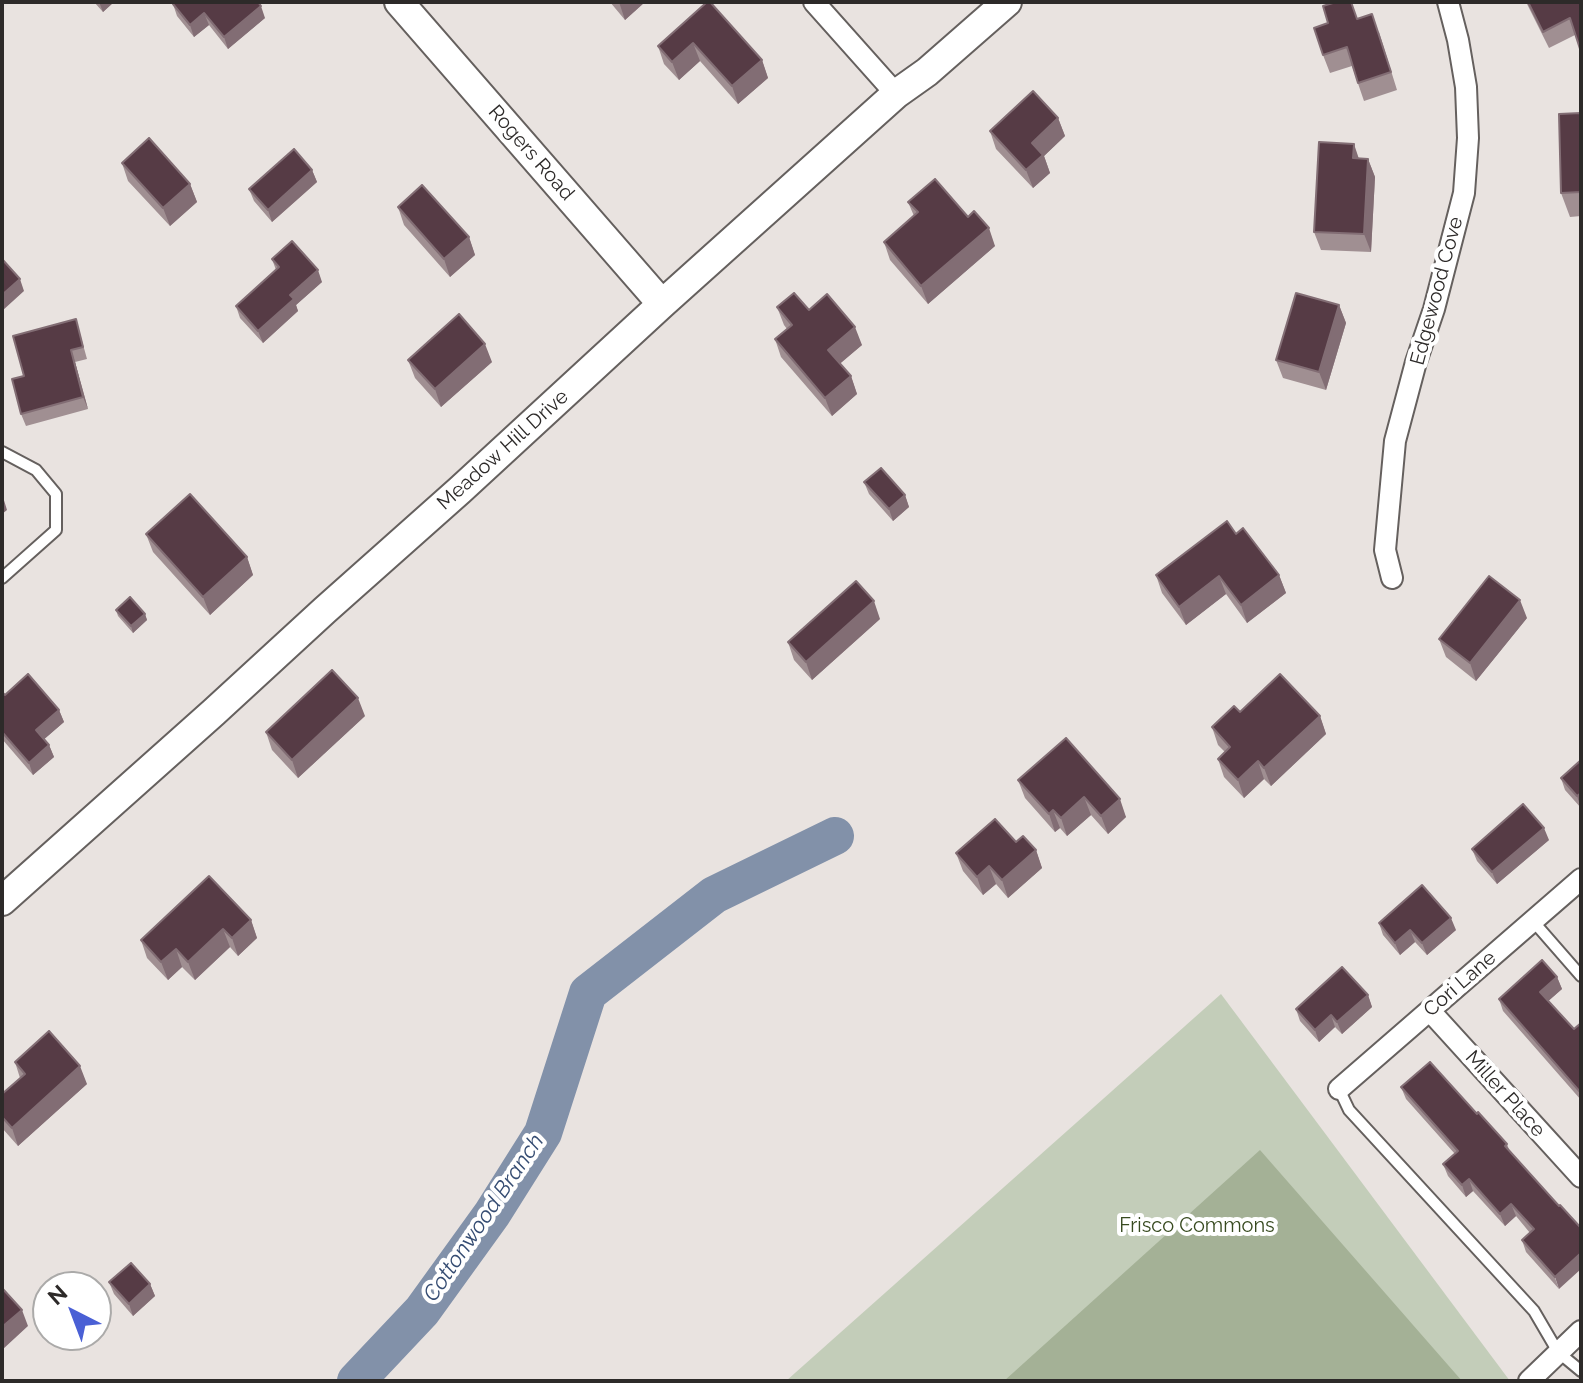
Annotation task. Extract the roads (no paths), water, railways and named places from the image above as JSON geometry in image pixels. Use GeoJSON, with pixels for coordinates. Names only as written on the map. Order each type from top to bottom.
{"type":"FeatureCollection","features":[{"type":"Feature","properties":{"kind":"street","name":"Rogers Road"},"geometry":{"type":"LineString","coordinates":[[399,2],[662,304]]}},
{"type":"Feature","properties":{"kind":"street"},"geometry":{"type":"LineString","coordinates":[[814,2],[896,94]]}},
{"type":"Feature","properties":{"kind":"street","name":"Meadow Hill Drive"},"geometry":{"type":"LineString","coordinates":[[2,901],[896,94],[927,72],[1007,2]]}},
{"type":"Feature","properties":{"kind":"street","name":"Edgewood Cove"},"geometry":{"type":"LineString","coordinates":[[1392,578],[1385,550],[1395,441],[1464,193],[1468,138],[1466,87],[1448,2]]}},
{"type":"Feature","properties":{"kind":"street","name":"Cori Lane"},"geometry":{"type":"LineString","coordinates":[[1339,1089],[1581,879]]}},
{"type":"Feature","properties":{"kind":"street","name":"Miller Place"},"geometry":{"type":"LineString","coordinates":[[1430,1011],[1581,1177]]}},
{"type":"Feature","properties":{"kind":"street"},"geometry":{"type":"LineString","coordinates":[[1529,1381],[1581,1331]]}},
{"type":"Feature","properties":{"kind":"lane"},"geometry":{"type":"LineString","coordinates":[[2,452],[36,470],[56,494],[56,530],[2,578]]}},
{"type":"Feature","properties":{"kind":"lane"},"geometry":{"type":"LineString","coordinates":[[1533,921],[1581,976]]}},
{"type":"Feature","properties":{"kind":"lane"},"geometry":{"type":"LineString","coordinates":[[1339,1089],[1349,1110],[1534,1311],[1558,1352],[1581,1371]]}},
{"type":"Feature","properties":{"kind":"waterway","name":"Cottonwood Branch"},"geometry":{"type":"LineString","coordinates":[[356,1381],[422,1311],[492,1214],[543,1133],[588,993],[714,895],[835,836]]}},
{"type":"Feature","properties":{"kind":"park label","name":"Frisco Commons"},"geometry":{"type":"Point","coordinates":[1197,1226]}}]}
